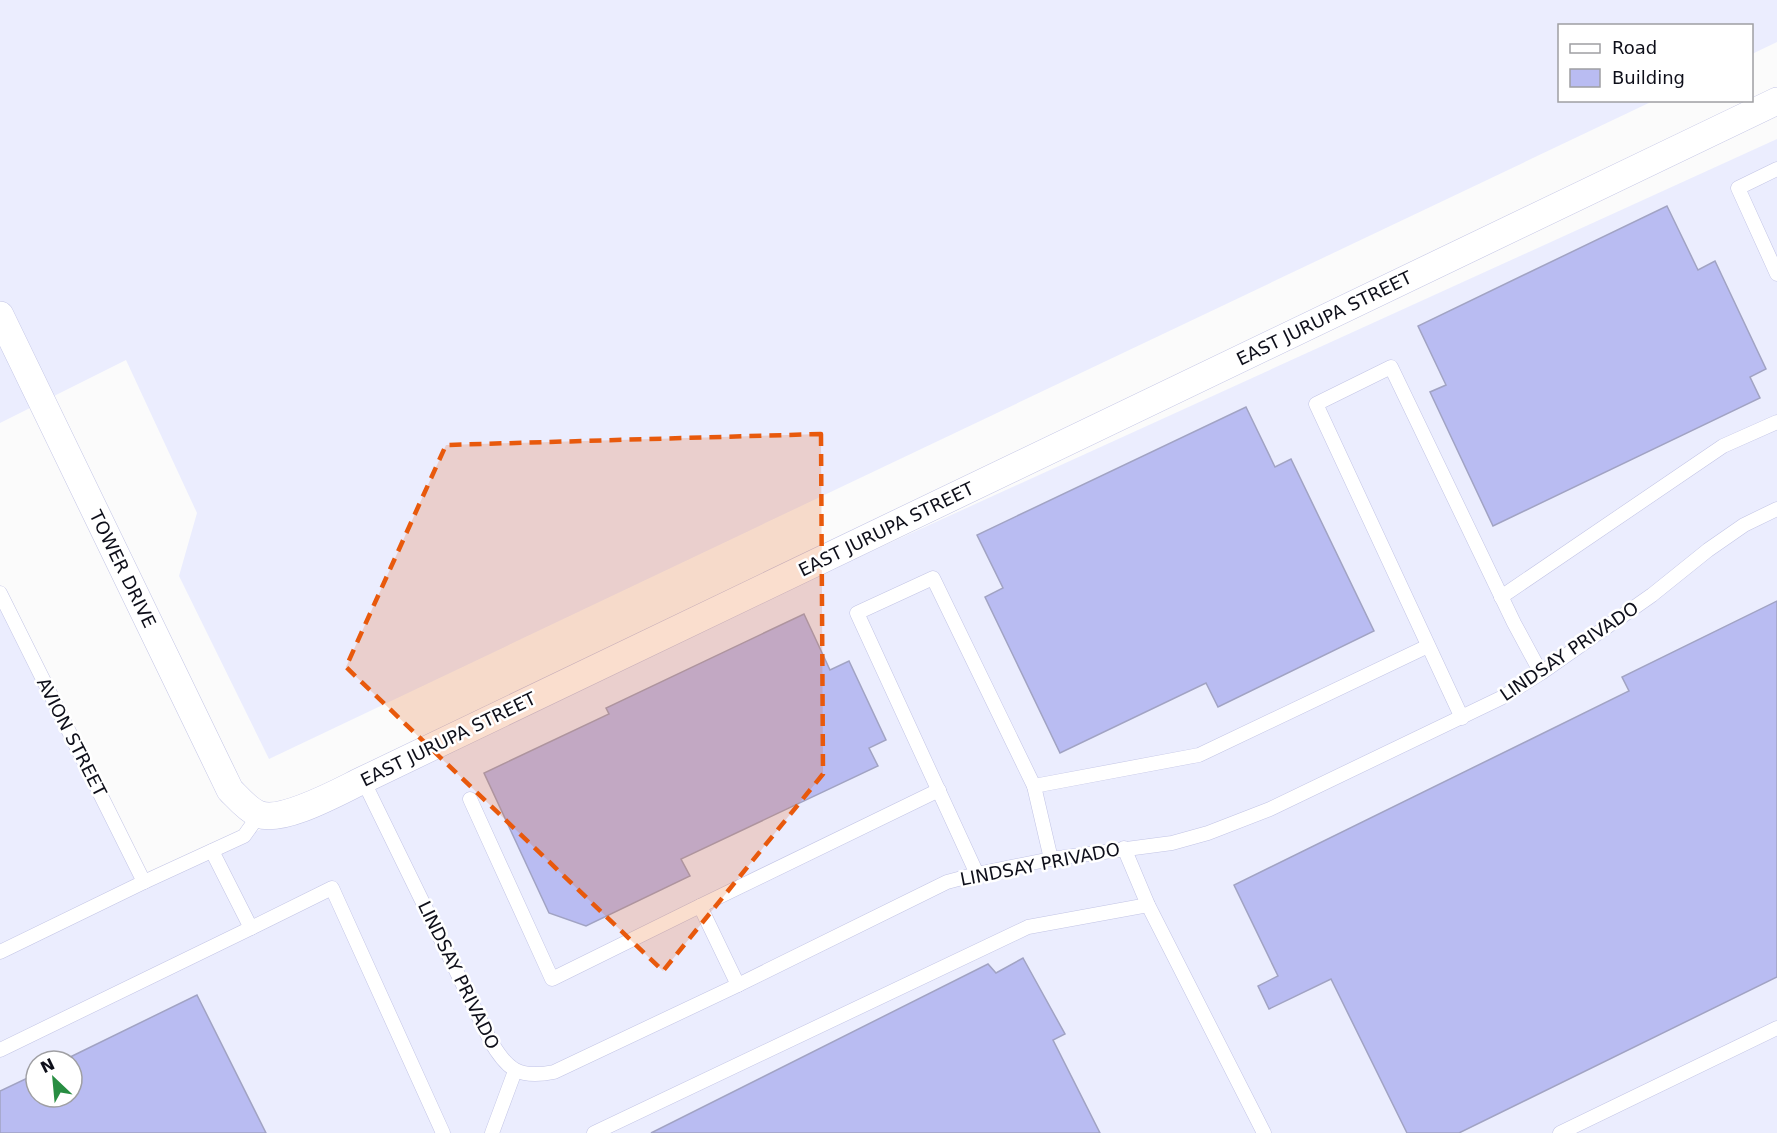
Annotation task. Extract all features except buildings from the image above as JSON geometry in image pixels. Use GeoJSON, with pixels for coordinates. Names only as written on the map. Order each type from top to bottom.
{"type":"FeatureCollection","features":[{"type":"Feature","properties":{"kind":"street","name":"EAST JURUPA STREET"},"geometry":{"type":"LineString","coordinates":[[260,814],[285,814],[310,805],[1777,101]]}},
{"type":"Feature","properties":{"kind":"street","name":"TOWER DRIVE"},"geometry":{"type":"LineString","coordinates":[[0,315],[230,790],[260,814]]}},
{"type":"Feature","properties":{"kind":"lane"},"geometry":{"type":"LineString","coordinates":[[1777,169],[1738,188],[1777,274]]}},
{"type":"Feature","properties":{"kind":"lane"},"geometry":{"type":"LineString","coordinates":[[1462,718],[1316,404],[1391,367],[1501,597],[1541,673]]}},
{"type":"Feature","properties":{"kind":"lane"},"geometry":{"type":"LineString","coordinates":[[1501,597],[1723,446],[1777,422]]}},
{"type":"Feature","properties":{"kind":"lane","name":"LINDSAY PRIVADO"},"geometry":{"type":"LineString","coordinates":[[363,780],[500,1058],[515,1071],[536,1076],[554,1072],[738,986],[938,887],[977,874],[1052,859],[1172,843],[1208,833],[1270,809],[1503,697],[1652,595],[1708,550],[1744,525],[1777,508]]}},
{"type":"Feature","properties":{"kind":"lane"},"geometry":{"type":"LineString","coordinates":[[977,874],[857,613],[933,578],[1034,786],[1052,859]]}},
{"type":"Feature","properties":{"kind":"lane","name":"AVION STREET"},"geometry":{"type":"LineString","coordinates":[[0,593],[144,882]]}},
{"type":"Feature","properties":{"kind":"lane"},"geometry":{"type":"LineString","coordinates":[[1034,786],[1199,755],[1428,646]]}},
{"type":"Feature","properties":{"kind":"lane"},"geometry":{"type":"LineString","coordinates":[[470,799],[552,979],[939,790]]}},
{"type":"Feature","properties":{"kind":"lane"},"geometry":{"type":"LineString","coordinates":[[0,952],[244,836],[260,814]]}},
{"type":"Feature","properties":{"kind":"lane"},"geometry":{"type":"LineString","coordinates":[[1124,848],[1148,905],[1264,1133]]}},
{"type":"Feature","properties":{"kind":"lane"},"geometry":{"type":"LineString","coordinates":[[212,851],[251,927]]}},
{"type":"Feature","properties":{"kind":"lane"},"geometry":{"type":"LineString","coordinates":[[0,1050],[332,888],[443,1133]]}},
{"type":"Feature","properties":{"kind":"lane"},"geometry":{"type":"LineString","coordinates":[[594,1133],[1028,927],[1148,905]]}},
{"type":"Feature","properties":{"kind":"lane"},"geometry":{"type":"LineString","coordinates":[[700,906],[738,986]]}},
{"type":"Feature","properties":{"kind":"lane"},"geometry":{"type":"LineString","coordinates":[[1560,1133],[1777,1028]]}},
{"type":"Feature","properties":{"kind":"lane"},"geometry":{"type":"LineString","coordinates":[[492,1133],[515,1071]]}},
{"type":"Feature","properties":{"kind":"highlighted area"},"geometry":{"type":"Polygon","coordinates":[[[821,434],[823,774],[663,971],[346,667],[446,445],[821,434]]]}},
{"type":"Feature","properties":{"kind":"shaded area"},"geometry":{"type":"Polygon","coordinates":[[[0,0],[1777,0],[1777,42],[1753,54],[1753,24],[1558,24],[1558,102],[1651,102],[269,759],[179,576],[197,513],[126,360],[0,423],[0,0]]]}},
{"type":"Feature","properties":{"kind":"shaded area"},"geometry":{"type":"Polygon","coordinates":[[[1777,139],[1777,1133],[0,1133],[0,597],[145,882],[1777,139]]]}}]}
